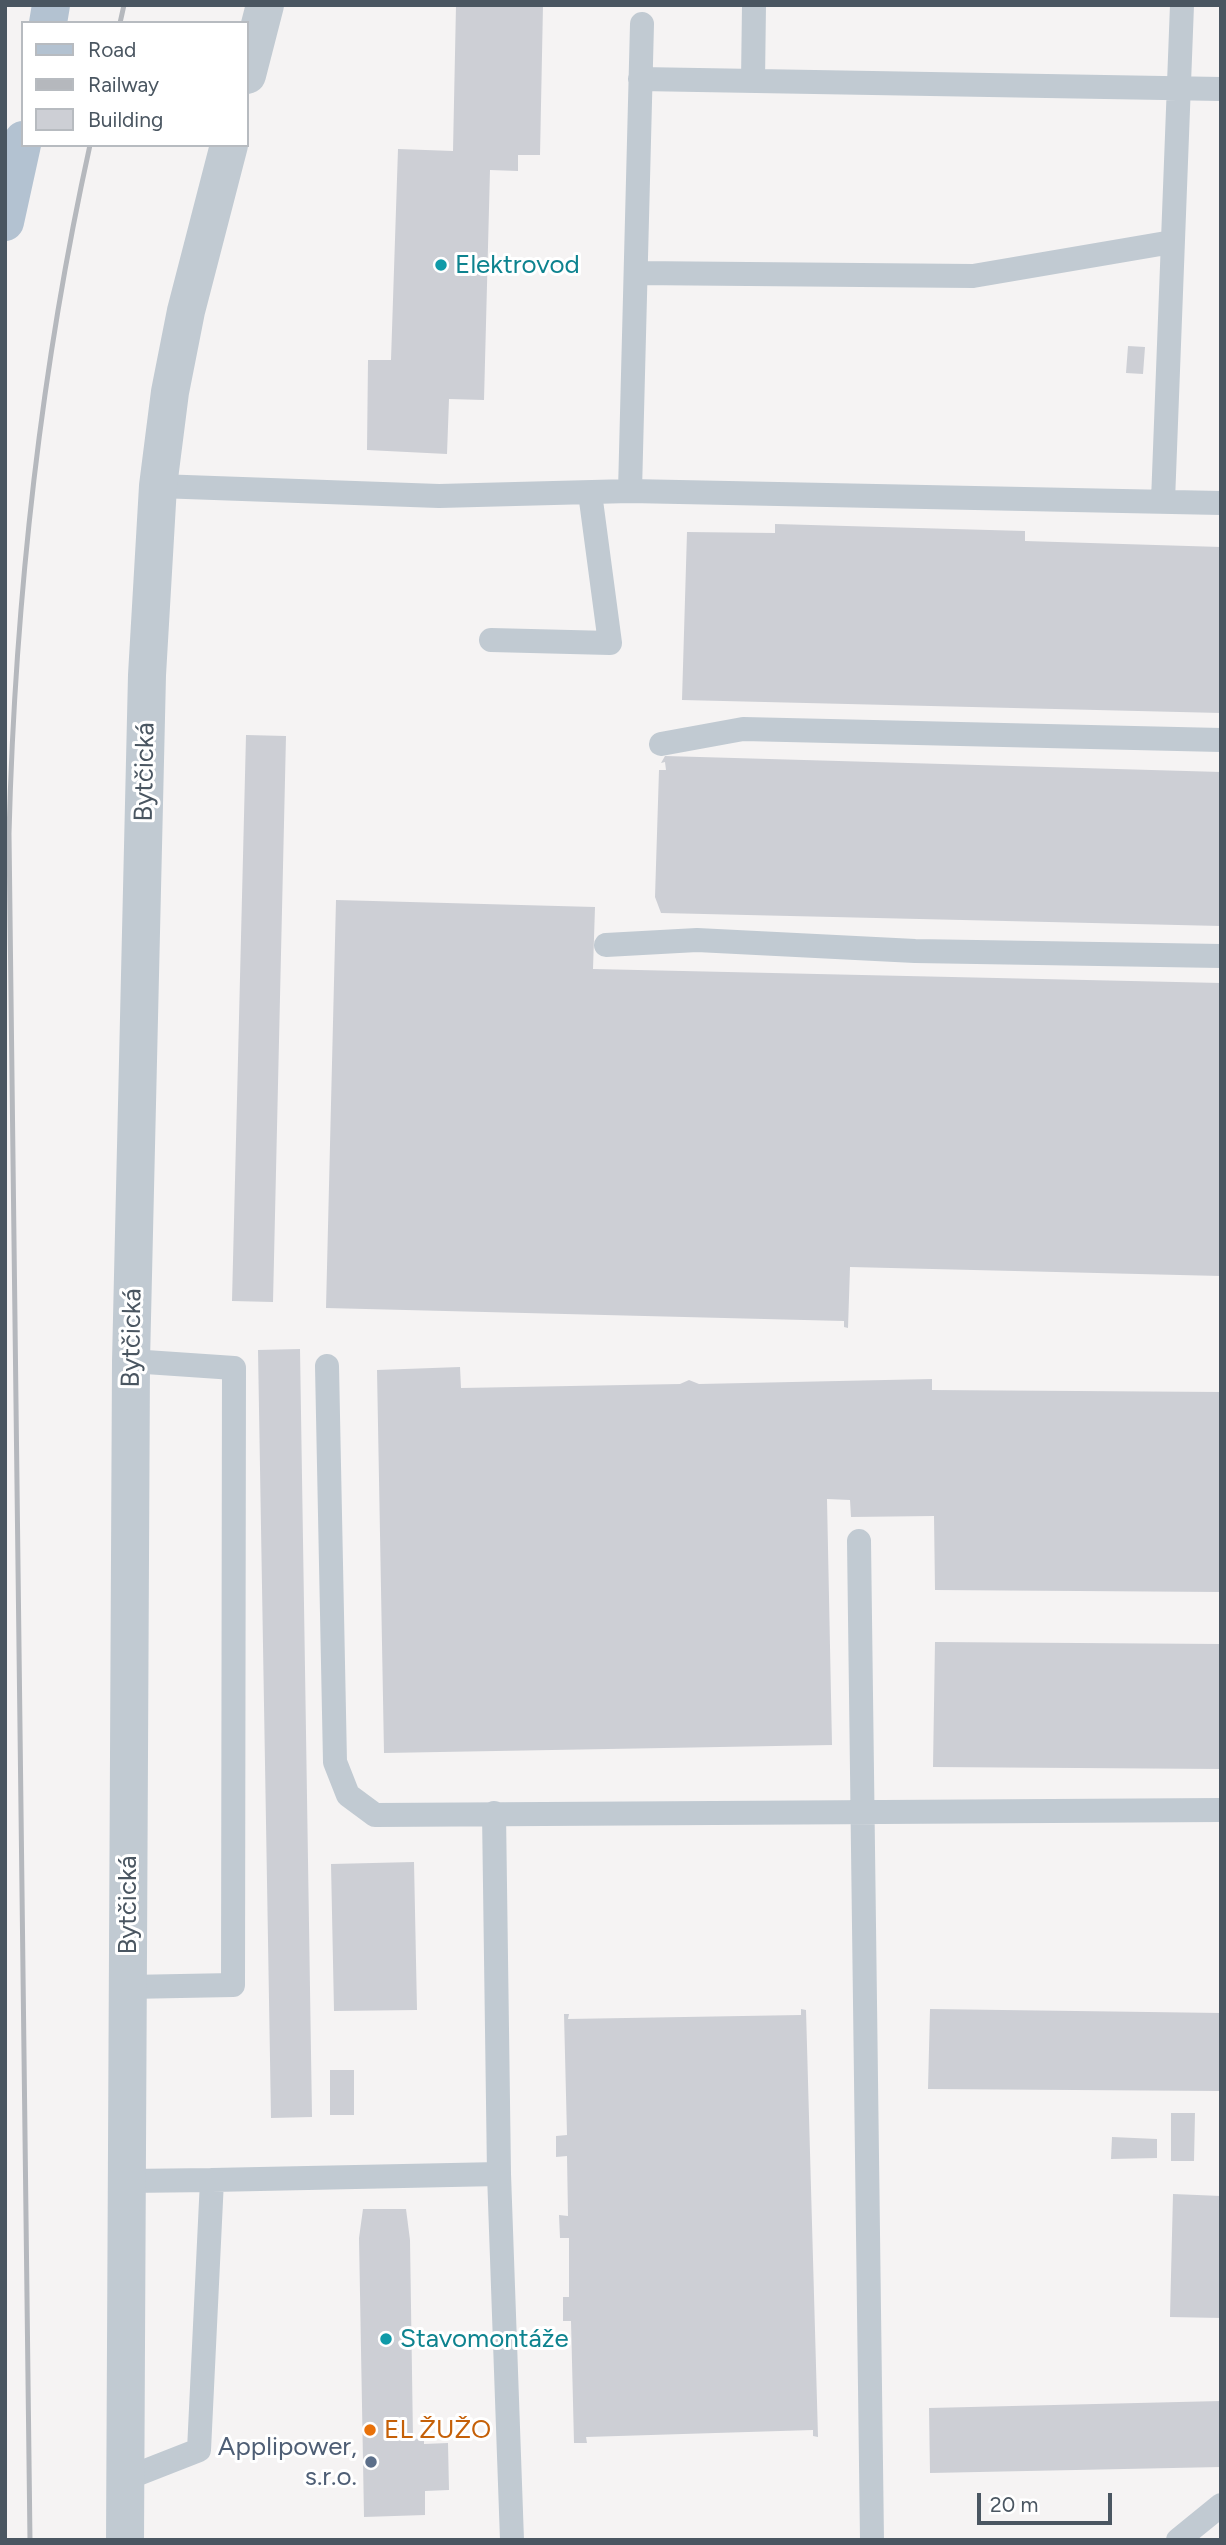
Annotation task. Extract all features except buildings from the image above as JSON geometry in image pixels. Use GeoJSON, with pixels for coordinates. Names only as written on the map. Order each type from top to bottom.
{"type":"FeatureCollection","features":[{"type":"Feature","properties":{"kind":"main road"},"geometry":{"type":"LineString","coordinates":[[5,222],[21,147]]}},
{"type":"Feature","properties":{"kind":"street"},"geometry":{"type":"LineString","coordinates":[[248,71],[265,5]]}},
{"type":"Feature","properties":{"kind":"street","name":"Bytčická"},"geometry":{"type":"LineString","coordinates":[[125,2540],[131,1361],[147,674],[158,486],[170,392],[186,311],[228,147]]}},
{"type":"Feature","properties":{"kind":"lane"},"geometry":{"type":"LineString","coordinates":[[753,81],[754,5]]}},
{"type":"Feature","properties":{"kind":"lane"},"geometry":{"type":"LineString","coordinates":[[1163,501],[1182,5]]}},
{"type":"Feature","properties":{"kind":"lane"},"geometry":{"type":"LineString","coordinates":[[630,491],[642,24]]}},
{"type":"Feature","properties":{"kind":"lane"},"geometry":{"type":"LineString","coordinates":[[640,79],[1221,89]]}},
{"type":"Feature","properties":{"kind":"lane"},"geometry":{"type":"LineString","coordinates":[[636,273],[972,276],[1172,242]]}},
{"type":"Feature","properties":{"kind":"lane"},"geometry":{"type":"LineString","coordinates":[[158,486],[439,496],[630,491],[1221,503]]}},
{"type":"Feature","properties":{"kind":"lane"},"geometry":{"type":"LineString","coordinates":[[491,640],[610,643],[590,492]]}},
{"type":"Feature","properties":{"kind":"lane"},"geometry":{"type":"LineString","coordinates":[[661,744],[743,729],[1221,740]]}},
{"type":"Feature","properties":{"kind":"lane"},"geometry":{"type":"LineString","coordinates":[[606,945],[697,940],[915,951],[1221,956]]}},
{"type":"Feature","properties":{"kind":"lane"},"geometry":{"type":"LineString","coordinates":[[128,1987],[233,1985],[234,1368],[131,1361]]}},
{"type":"Feature","properties":{"kind":"lane"},"geometry":{"type":"LineString","coordinates":[[327,1366],[335,1762],[348,1795],[376,1815],[1221,1810]]}},
{"type":"Feature","properties":{"kind":"lane"},"geometry":{"type":"LineString","coordinates":[[859,1541],[872,2540]]}},
{"type":"Feature","properties":{"kind":"lane"},"geometry":{"type":"LineString","coordinates":[[494,1813],[499,2174],[512,2540]]}},
{"type":"Feature","properties":{"kind":"lane"},"geometry":{"type":"LineString","coordinates":[[127,2181],[499,2174]]}},
{"type":"Feature","properties":{"kind":"lane"},"geometry":{"type":"LineString","coordinates":[[125,2479],[199,2450],[212,2180]]}},
{"type":"Feature","properties":{"kind":"lane"},"geometry":{"type":"LineString","coordinates":[[1178,2540],[1221,2505]]}},
{"type":"Feature","properties":{"kind":"railway"},"geometry":{"type":"LineString","coordinates":[[120,21],[124,5]]}},
{"type":"Feature","properties":{"kind":"railway"},"geometry":{"type":"LineString","coordinates":[[30,2540],[9,834],[17,660],[33,488],[57,316],[90,147]]}},
{"type":"Feature","properties":{"kind":"place","name":"Elektrovod"},"geometry":{"type":"Point","coordinates":[441,265]}},
{"type":"Feature","properties":{"kind":"place","name":"Stavomontáže"},"geometry":{"type":"Point","coordinates":[386,2339]}},
{"type":"Feature","properties":{"kind":"place","name":"EL ŽUŽO"},"geometry":{"type":"Point","coordinates":[370,2430]}},
{"type":"Feature","properties":{"kind":"place","name":"Applipower, s.r.o."},"geometry":{"type":"Point","coordinates":[371,2462]}}]}
